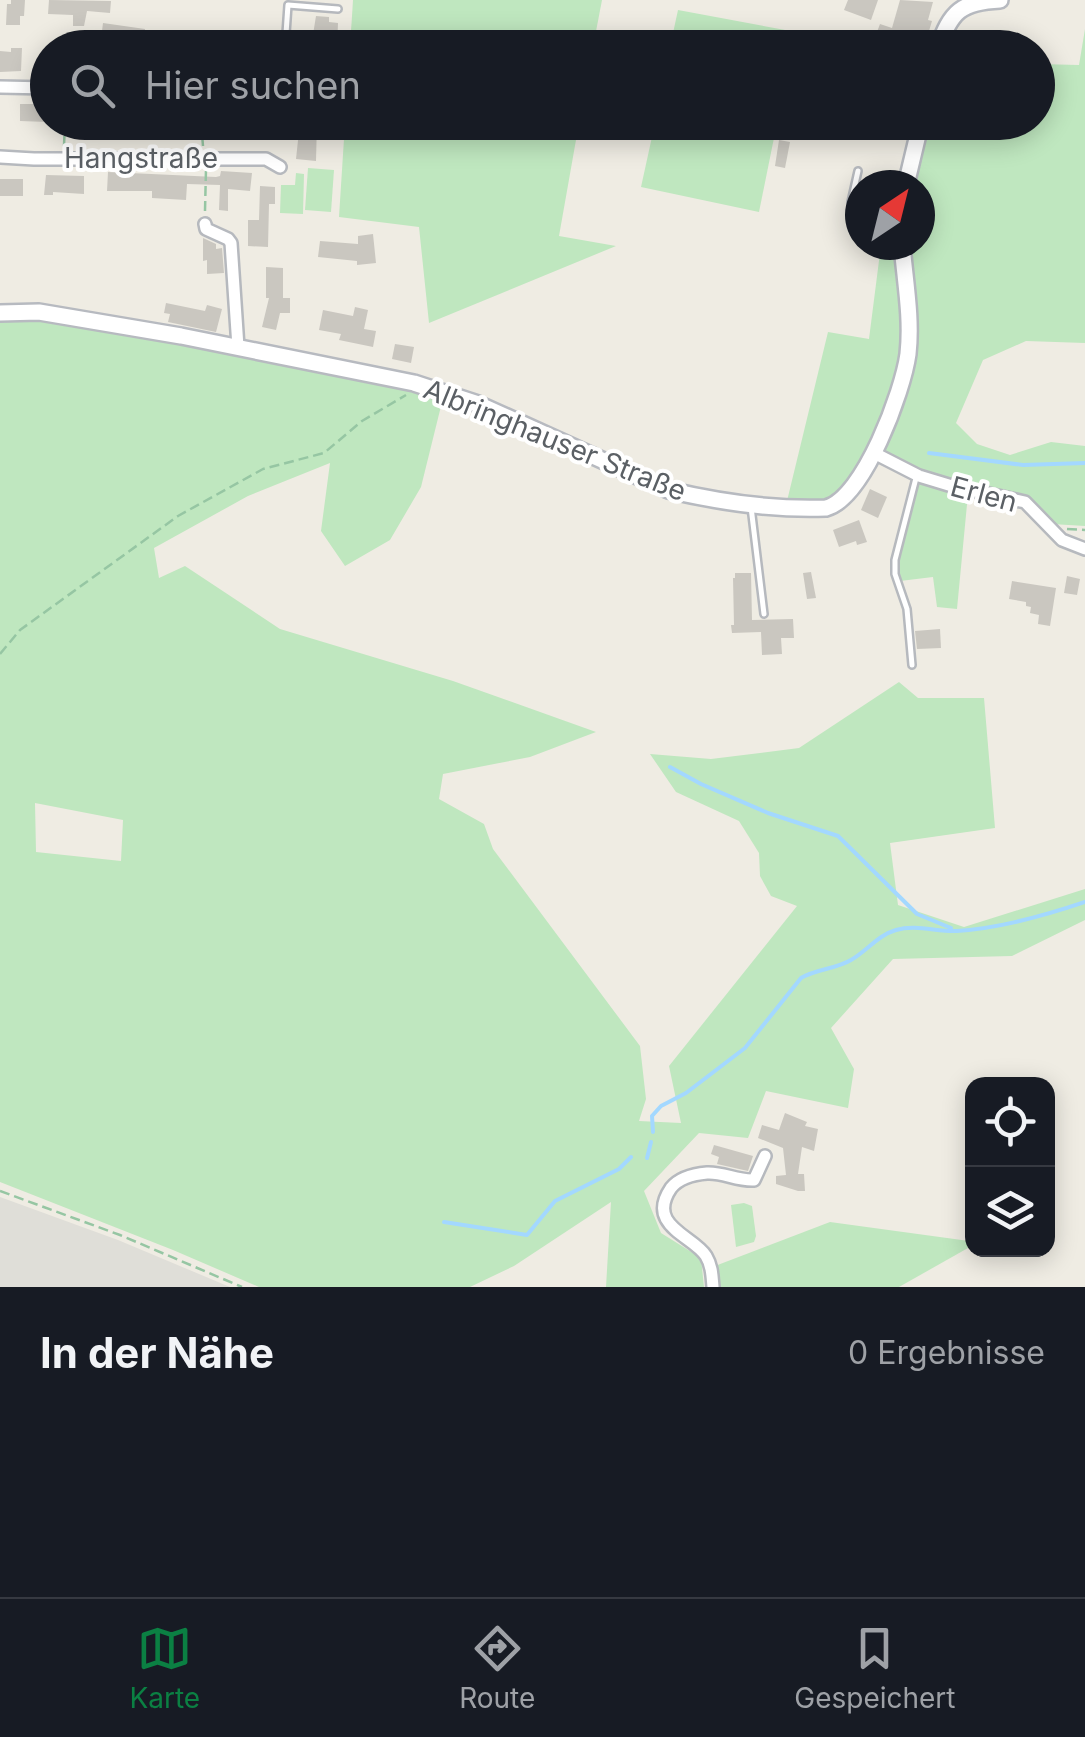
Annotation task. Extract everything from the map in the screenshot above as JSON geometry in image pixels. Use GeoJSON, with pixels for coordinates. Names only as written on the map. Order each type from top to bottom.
{"type":"FeatureCollection","features":[{"type":"Feature","properties":{"kind":"street"},"geometry":{"type":"LineString","coordinates":[[945,30],[955,14],[971,2],[1000,0]]}},
{"type":"Feature","properties":{"kind":"street"},"geometry":{"type":"LineString","coordinates":[[0,88],[30,88]]}},
{"type":"Feature","properties":{"kind":"street"},"geometry":{"type":"LineString","coordinates":[[909,170],[916,140]]}},
{"type":"Feature","properties":{"kind":"street","name":"Hangstraße"},"geometry":{"type":"LineString","coordinates":[[0,156],[266,159],[280,167]]}},
{"type":"Feature","properties":{"kind":"street"},"geometry":{"type":"LineString","coordinates":[[205,224],[230,243],[238,347]]}},
{"type":"Feature","properties":{"kind":"street","name":"Albringhauser Straße"},"geometry":{"type":"LineString","coordinates":[[0,314],[39,312],[414,383],[478,404],[668,490],[695,497],[808,508],[836,505],[857,484],[902,383],[909,323],[903,260]]}},
{"type":"Feature","properties":{"kind":"street","name":"Erlen"},"geometry":{"type":"LineString","coordinates":[[874,453],[917,475],[1025,502],[1062,540],[1085,549]]}},
{"type":"Feature","properties":{"kind":"street"},"geometry":{"type":"LineString","coordinates":[[713,1287],[712,1269],[703,1251],[670,1224],[665,1206],[668,1195],[680,1180],[706,1173],[754,1180],[765,1156]]}},
{"type":"Feature","properties":{"kind":"lane"},"geometry":{"type":"LineString","coordinates":[[286,30],[288,5],[338,8]]}},
{"type":"Feature","properties":{"kind":"lane"},"geometry":{"type":"LineString","coordinates":[[912,665],[907,609],[895,574],[895,560],[917,475]]}},
{"type":"Feature","properties":{"kind":"lane"},"geometry":{"type":"LineString","coordinates":[[750,504],[764,614]]}},
{"type":"Feature","properties":{"kind":"path"},"geometry":{"type":"LineString","coordinates":[[63,159],[64,140]]}},
{"type":"Feature","properties":{"kind":"path"},"geometry":{"type":"LineString","coordinates":[[203,140],[205,224]]}},
{"type":"Feature","properties":{"kind":"path"},"geometry":{"type":"LineString","coordinates":[[0,654],[20,630],[178,516],[263,469],[324,454],[362,420],[412,392],[414,383]]}},
{"type":"Feature","properties":{"kind":"path"},"geometry":{"type":"LineString","coordinates":[[0,1191],[104,1228],[242,1287]]}},
{"type":"Feature","properties":{"kind":"shaded area"},"geometry":{"type":"Polygon","coordinates":[[[0,1197],[118,1240],[230,1287],[0,1287],[0,1197]]]}},
{"type":"Feature","properties":{"kind":"green space"},"geometry":{"type":"Polygon","coordinates":[[[353,0],[602,0],[596,30],[351,30],[353,0]]]}},
{"type":"Feature","properties":{"kind":"green space"},"geometry":{"type":"Polygon","coordinates":[[[678,10],[785,30],[674,30],[678,10]]]}},
{"type":"Feature","properties":{"kind":"green space"},"geometry":{"type":"Polygon","coordinates":[[[1085,29],[1085,343],[1026,341],[983,360],[956,423],[977,444],[1010,455],[1051,442],[1085,446],[1085,526],[1052,524],[1027,500],[912,469],[869,449],[836,499],[787,501],[828,332],[869,339],[879,260],[935,260],[935,170],[914,170],[921,140],[1055,140],[1055,64],[1079,65],[1085,29]]]}},
{"type":"Feature","properties":{"kind":"green space"},"geometry":{"type":"Polygon","coordinates":[[[344,140],[576,140],[559,236],[616,246],[429,323],[419,227],[339,217],[344,140]]]}},
{"type":"Feature","properties":{"kind":"green space"},"geometry":{"type":"Polygon","coordinates":[[[651,140],[774,140],[759,212],[641,187],[651,140]]]}},
{"type":"Feature","properties":{"kind":"green space"},"geometry":{"type":"Polygon","coordinates":[[[308,168],[334,170],[331,212],[305,210],[308,168]]]}},
{"type":"Feature","properties":{"kind":"green space"},"geometry":{"type":"Polygon","coordinates":[[[296,173],[304,174],[303,214],[280,213],[281,185],[295,185],[296,173]]]}},
{"type":"Feature","properties":{"kind":"green space"},"geometry":{"type":"Polygon","coordinates":[[[0,318],[29,318],[195,344],[398,383],[443,398],[421,487],[390,540],[345,566],[321,531],[330,463],[248,496],[154,548],[159,578],[185,566],[280,629],[453,681],[596,732],[530,757],[443,774],[439,799],[484,824],[493,849],[640,1046],[646,1099],[639,1121],[681,1123],[669,1066],[797,906],[771,896],[760,876],[759,853],[739,821],[676,792],[650,754],[711,759],[799,748],[899,682],[918,698],[984,698],[995,828],[890,843],[898,905],[964,927],[1085,889],[1085,920],[1012,956],[893,959],[831,1028],[854,1069],[848,1108],[766,1091],[748,1138],[699,1133],[644,1191],[661,1233],[701,1258],[704,1287],[606,1287],[611,1202],[514,1266],[470,1287],[259,1287],[0,1182],[0,318]],[[35,803],[36,852],[121,861],[123,820],[35,803]]]}},
{"type":"Feature","properties":{"kind":"green space"},"geometry":{"type":"Polygon","coordinates":[[[920,479],[968,494],[957,609],[937,607],[933,577],[900,581],[899,561],[920,479]]]}},
{"type":"Feature","properties":{"kind":"green space"},"geometry":{"type":"Polygon","coordinates":[[[731,1205],[752,1206],[756,1236],[754,1242],[736,1247],[731,1205]]]}},
{"type":"Feature","properties":{"kind":"green space"},"geometry":{"type":"Polygon","coordinates":[[[830,1222],[965,1240],[965,1250],[899,1287],[716,1287],[715,1266],[830,1222]]]}},
{"type":"Feature","properties":{"kind":"building"},"geometry":{"type":"Polygon","coordinates":[[[11,0],[25,0],[20,25],[6,25],[7,4],[11,0]]]}},
{"type":"Feature","properties":{"kind":"building"},"geometry":{"type":"Polygon","coordinates":[[[49,0],[111,1],[110,13],[87,11],[84,26],[73,26],[73,15],[48,14],[49,0]]]}},
{"type":"Feature","properties":{"kind":"building"},"geometry":{"type":"Polygon","coordinates":[[[848,0],[878,0],[871,20],[844,10],[848,0]]]}},
{"type":"Feature","properties":{"kind":"building"},"geometry":{"type":"Polygon","coordinates":[[[900,0],[933,2],[929,30],[878,30],[880,24],[892,28],[900,0]]]}},
{"type":"Feature","properties":{"kind":"building"},"geometry":{"type":"Polygon","coordinates":[[[316,16],[338,23],[338,30],[314,30],[316,16]]]}},
{"type":"Feature","properties":{"kind":"building"},"geometry":{"type":"Polygon","coordinates":[[[103,23],[145,29],[145,30],[102,30],[103,23]]]}},
{"type":"Feature","properties":{"kind":"building"},"geometry":{"type":"Polygon","coordinates":[[[11,48],[22,48],[21,71],[0,72],[0,51],[11,52],[11,48]]]}},
{"type":"Feature","properties":{"kind":"building"},"geometry":{"type":"Polygon","coordinates":[[[20,104],[30,104],[30,121],[20,121],[20,104]]]}},
{"type":"Feature","properties":{"kind":"building"},"geometry":{"type":"Polygon","coordinates":[[[298,140],[317,140],[316,161],[296,159],[298,140]]]}},
{"type":"Feature","properties":{"kind":"building"},"geometry":{"type":"Polygon","coordinates":[[[779,140],[790,142],[785,168],[775,166],[779,140]]]}},
{"type":"Feature","properties":{"kind":"building"},"geometry":{"type":"Polygon","coordinates":[[[221,171],[252,173],[250,191],[228,189],[228,211],[219,210],[220,185],[187,184],[186,200],[152,198],[152,191],[107,191],[108,172],[216,177],[221,171]]]}},
{"type":"Feature","properties":{"kind":"building"},"geometry":{"type":"Polygon","coordinates":[[[46,175],[84,176],[84,194],[44,195],[46,175]]]}},
{"type":"Feature","properties":{"kind":"building"},"geometry":{"type":"Polygon","coordinates":[[[0,179],[23,179],[23,196],[0,196],[0,179]]]}},
{"type":"Feature","properties":{"kind":"building"},"geometry":{"type":"Polygon","coordinates":[[[260,186],[275,187],[275,204],[269,204],[268,247],[248,246],[248,220],[259,220],[260,186]]]}},
{"type":"Feature","properties":{"kind":"building"},"geometry":{"type":"Polygon","coordinates":[[[373,234],[376,263],[357,265],[357,261],[318,257],[320,241],[358,244],[358,236],[373,234]]]}},
{"type":"Feature","properties":{"kind":"building"},"geometry":{"type":"Polygon","coordinates":[[[203,238],[216,244],[216,249],[222,248],[224,273],[207,274],[203,238]]]}},
{"type":"Feature","properties":{"kind":"building"},"geometry":{"type":"Polygon","coordinates":[[[266,267],[283,268],[283,298],[290,298],[290,313],[280,313],[276,330],[262,327],[269,298],[266,267]]]}},
{"type":"Feature","properties":{"kind":"building"},"geometry":{"type":"Polygon","coordinates":[[[166,303],[205,311],[207,305],[222,309],[216,332],[168,322],[170,314],[164,313],[166,303]]]}},
{"type":"Feature","properties":{"kind":"building"},"geometry":{"type":"Polygon","coordinates":[[[355,307],[368,310],[364,329],[376,331],[373,347],[339,340],[341,334],[319,330],[323,310],[353,316],[355,307]]]}},
{"type":"Feature","properties":{"kind":"building"},"geometry":{"type":"Polygon","coordinates":[[[395,344],[414,347],[411,363],[392,359],[395,344]]]}},
{"type":"Feature","properties":{"kind":"building"},"geometry":{"type":"Polygon","coordinates":[[[870,489],[887,497],[878,518],[861,510],[870,489]]]}},
{"type":"Feature","properties":{"kind":"building"},"geometry":{"type":"Polygon","coordinates":[[[859,520],[867,542],[839,547],[833,530],[859,520]]]}},
{"type":"Feature","properties":{"kind":"building"},"geometry":{"type":"Polygon","coordinates":[[[811,572],[816,598],[807,599],[803,573],[811,572]]]}},
{"type":"Feature","properties":{"kind":"building"},"geometry":{"type":"Polygon","coordinates":[[[735,573],[751,573],[752,620],[793,619],[794,638],[781,638],[782,654],[762,655],[761,632],[732,633],[735,573]]]}},
{"type":"Feature","properties":{"kind":"building"},"geometry":{"type":"Polygon","coordinates":[[[1067,576],[1080,579],[1077,595],[1064,593],[1067,576]]]}},
{"type":"Feature","properties":{"kind":"building"},"geometry":{"type":"Polygon","coordinates":[[[1012,581],[1056,588],[1050,626],[1038,624],[1039,615],[1030,613],[1026,602],[1009,599],[1012,581]]]}},
{"type":"Feature","properties":{"kind":"building"},"geometry":{"type":"Polygon","coordinates":[[[940,629],[941,648],[917,649],[915,631],[940,629]]]}},
{"type":"Feature","properties":{"kind":"building"},"geometry":{"type":"Polygon","coordinates":[[[785,1113],[818,1129],[814,1151],[802,1147],[798,1174],[804,1174],[805,1191],[776,1184],[776,1176],[786,1175],[783,1148],[758,1138],[762,1125],[779,1130],[785,1113]]]}},
{"type":"Feature","properties":{"kind":"building"},"geometry":{"type":"Polygon","coordinates":[[[714,1145],[753,1156],[748,1171],[717,1164],[719,1157],[711,1154],[714,1145]]]}},
{"type":"Feature","properties":{"kind":"waterway"},"geometry":{"type":"LineString","coordinates":[[929,453],[1023,465],[1085,463]]}},
{"type":"Feature","properties":{"kind":"waterway"},"geometry":{"type":"LineString","coordinates":[[670,767],[768,813],[838,836],[917,914],[951,928]]}},
{"type":"Feature","properties":{"kind":"waterway"},"geometry":{"type":"LineString","coordinates":[[653,1132],[652,1116],[661,1106],[686,1093],[745,1048],[801,978],[845,963],[896,930],[990,927],[1085,902]]}},
{"type":"Feature","properties":{"kind":"waterway"},"geometry":{"type":"LineString","coordinates":[[647,1158],[651,1142]]}},
{"type":"Feature","properties":{"kind":"waterway"},"geometry":{"type":"LineString","coordinates":[[444,1222],[527,1235],[555,1201],[619,1169],[631,1157]]}}]}
